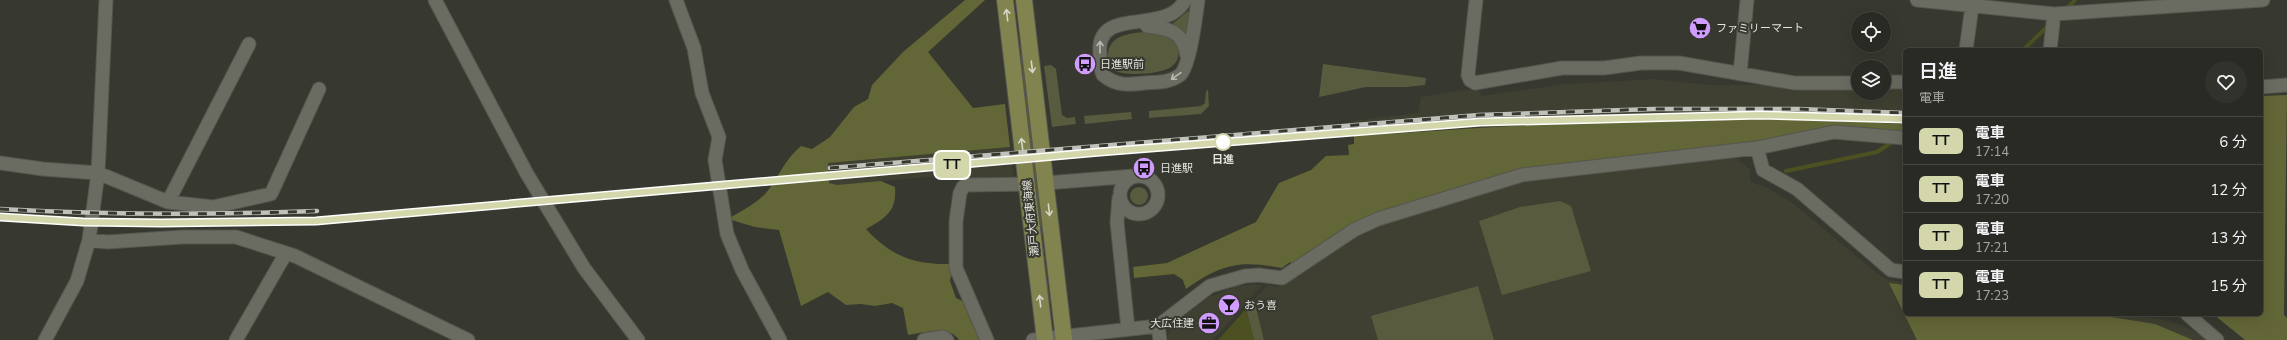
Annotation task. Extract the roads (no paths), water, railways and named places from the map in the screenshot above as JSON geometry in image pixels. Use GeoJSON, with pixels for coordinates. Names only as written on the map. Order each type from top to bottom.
{"type":"FeatureCollection","features":[{"type":"Feature","properties":{"kind":"main road","name":"瀬戸大府東海線"},"geometry":{"type":"LineString","coordinates":[[1005,0],[1027,184],[1041,340]]}},
{"type":"Feature","properties":{"kind":"main road","name":"瀬戸大府東海線"},"geometry":{"type":"LineString","coordinates":[[1024,0],[1063,338]]}},
{"type":"Feature","properties":{"kind":"street"},"geometry":{"type":"LineString","coordinates":[[45,340],[77,281],[89,240],[98,173],[104,0]]}},
{"type":"Feature","properties":{"kind":"street"},"geometry":{"type":"LineString","coordinates":[[435,0],[527,174],[584,268],[638,340]]}},
{"type":"Feature","properties":{"kind":"street"},"geometry":{"type":"LineString","coordinates":[[676,0],[694,48],[702,93],[719,136],[715,160],[727,234],[742,270],[780,340]]}},
{"type":"Feature","properties":{"kind":"street"},"geometry":{"type":"LineString","coordinates":[[1185,0],[1180,8],[1170,15],[1108,29],[1100,39],[1101,71],[1103,75],[1111,81],[1128,85],[1169,80],[1180,74],[1187,57],[1198,0]]}},
{"type":"Feature","properties":{"kind":"street"},"geometry":{"type":"LineString","coordinates":[[1476,0],[1468,75],[1470,80],[1475,83],[1562,68],[1604,68],[1641,63],[1679,63],[1794,83],[1851,83]]}},
{"type":"Feature","properties":{"kind":"street"},"geometry":{"type":"LineString","coordinates":[[1740,74],[1747,0]]}},
{"type":"Feature","properties":{"kind":"street"},"geometry":{"type":"LineString","coordinates":[[1917,0],[2054,14],[2258,0]]}},
{"type":"Feature","properties":{"kind":"street"},"geometry":{"type":"LineString","coordinates":[[1966,48],[1972,6]]}},
{"type":"Feature","properties":{"kind":"street"},"geometry":{"type":"LineString","coordinates":[[2050,48],[2054,14]]}},
{"type":"Feature","properties":{"kind":"street"},"geometry":{"type":"LineString","coordinates":[[1132,23],[1169,28],[1182,40],[1187,57]]}},
{"type":"Feature","properties":{"kind":"street"},"geometry":{"type":"LineString","coordinates":[[168,202],[249,44]]}},
{"type":"Feature","properties":{"kind":"street"},"geometry":{"type":"LineString","coordinates":[[1891,82],[1903,82]]}},
{"type":"Feature","properties":{"kind":"street"},"geometry":{"type":"LineString","coordinates":[[2263,87],[2287,85]]}},
{"type":"Feature","properties":{"kind":"street"},"geometry":{"type":"LineString","coordinates":[[0,163],[43,169],[98,173],[168,202],[213,207],[271,194],[319,89]]}},
{"type":"Feature","properties":{"kind":"street"},"geometry":{"type":"LineString","coordinates":[[1041,340],[1158,326],[1210,286],[1245,276],[1260,275],[1282,278],[1354,230],[1378,219],[1522,175],[1757,148],[1834,132],[1903,138]]}},
{"type":"Feature","properties":{"kind":"street"},"geometry":{"type":"LineString","coordinates":[[1757,148],[1763,170],[1797,189],[1891,270],[1903,272]]}},
{"type":"Feature","properties":{"kind":"street"},"geometry":{"type":"LineString","coordinates":[[1046,183],[1137,176],[1148,178],[1156,188],[1158,199],[1152,210],[1141,215],[1135,214],[1124,208],[1119,198]]}},
{"type":"Feature","properties":{"kind":"street"},"geometry":{"type":"LineString","coordinates":[[1128,329],[1117,222],[1119,198],[1122,186],[1131,178],[1137,176]]}},
{"type":"Feature","properties":{"kind":"street"},"geometry":{"type":"LineString","coordinates":[[987,340],[956,268],[956,221],[960,193],[963,187],[967,185],[1027,184]]}},
{"type":"Feature","properties":{"kind":"street"},"geometry":{"type":"LineString","coordinates":[[89,240],[107,242],[182,237],[236,237],[286,253],[468,340]]}},
{"type":"Feature","properties":{"kind":"street"},"geometry":{"type":"LineString","coordinates":[[236,340],[286,253]]}},
{"type":"Feature","properties":{"kind":"street"},"geometry":{"type":"LineString","coordinates":[[2189,316],[2217,340]]}},
{"type":"Feature","properties":{"kind":"street"},"geometry":{"type":"LineString","coordinates":[[1158,326],[1160,340]]}},
{"type":"Feature","properties":{"kind":"street"},"geometry":{"type":"LineString","coordinates":[[924,340],[943,337],[947,340]]}},
{"type":"Feature","properties":{"kind":"waterway"},"geometry":{"type":"LineString","coordinates":[[2066,9],[2075,0]]}},
{"type":"Feature","properties":{"kind":"waterway"},"geometry":{"type":"LineString","coordinates":[[2025,48],[2049,25]]}},
{"type":"Feature","properties":{"kind":"waterway"},"geometry":{"type":"LineString","coordinates":[[1786,171],[1877,152],[1895,140]]}},
{"type":"Feature","properties":{"kind":"railway"},"geometry":{"type":"LineString","coordinates":[[830,168],[1479,115],[1654,109],[1798,109],[1903,113]]}},
{"type":"Feature","properties":{"kind":"railway"},"geometry":{"type":"LineString","coordinates":[[831,176],[1480,122],[1760,115],[1903,119]]}},
{"type":"Feature","properties":{"kind":"railway"},"geometry":{"type":"LineString","coordinates":[[0,209],[158,214],[317,211]]}},
{"type":"Feature","properties":{"kind":"railway"},"geometry":{"type":"LineString","coordinates":[[0,217],[161,223],[316,221]]}},
{"type":"Feature","properties":{"kind":"train","name":"TT"},"geometry":{"type":"LineString","coordinates":[[0,217],[83,222],[161,223],[219,221],[316,221],[445,211],[1100,152],[1480,122],[1655,116],[1760,115],[1903,119]]}},
{"type":"Feature","properties":{"kind":"place","name":"ファミリーマート"},"geometry":{"type":"Point","coordinates":[1700,28]}},
{"type":"Feature","properties":{"kind":"place","name":"日進駅前"},"geometry":{"type":"Point","coordinates":[1085,64]}},
{"type":"Feature","properties":{"kind":"place","name":"日進"},"geometry":{"type":"Point","coordinates":[1223,142]}},
{"type":"Feature","properties":{"kind":"place","name":"日進駅"},"geometry":{"type":"Point","coordinates":[1144,168]}},
{"type":"Feature","properties":{"kind":"place","name":"おう喜"},"geometry":{"type":"Point","coordinates":[1229,305]}},
{"type":"Feature","properties":{"kind":"place","name":"大広住建"},"geometry":{"type":"Point","coordinates":[1209,323]}}]}
